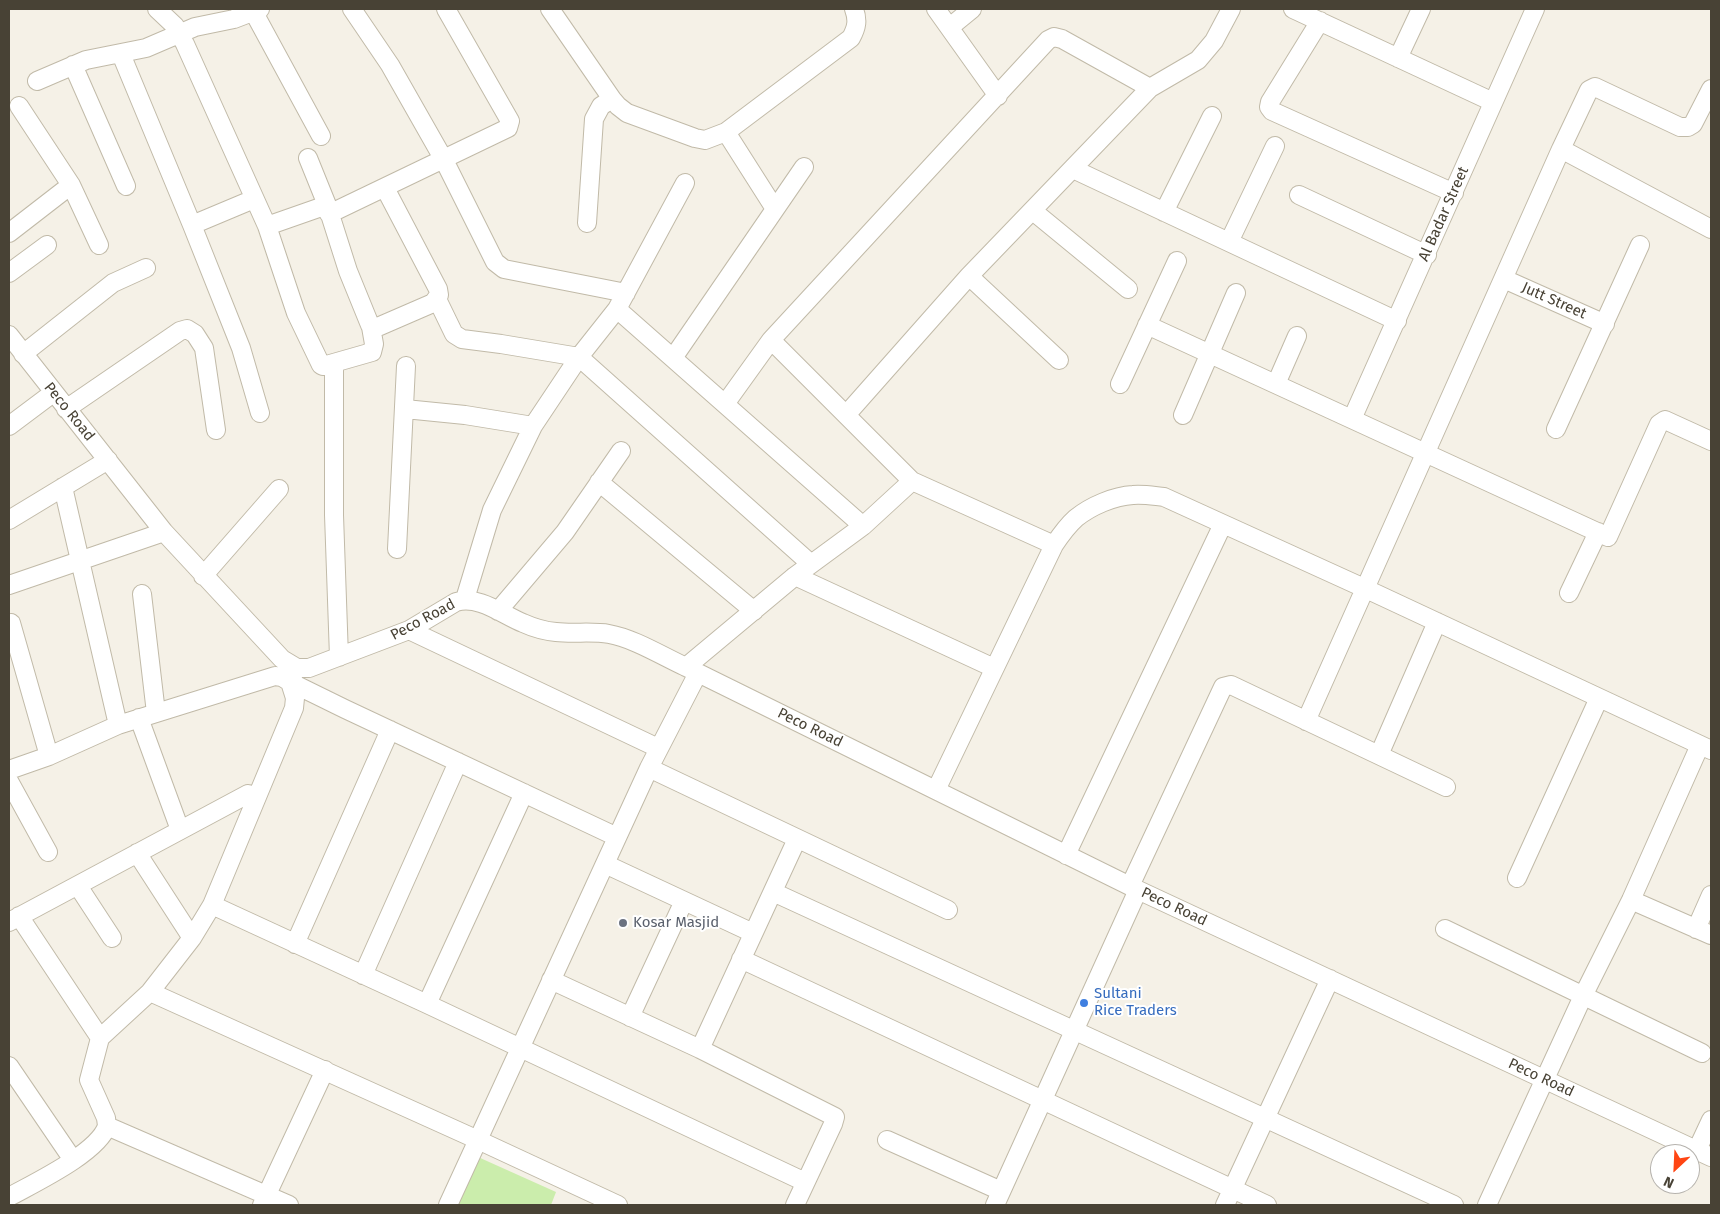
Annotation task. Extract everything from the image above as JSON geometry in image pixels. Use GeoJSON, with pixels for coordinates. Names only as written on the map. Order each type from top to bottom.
{"type":"FeatureCollection","features":[{"type":"Feature","properties":{"kind":"street"},"geometry":{"type":"LineString","coordinates":[[157,9],[175,26],[179,34],[266,226],[303,330],[323,366],[372,352],[374,344],[371,327],[348,271],[328,210],[308,158]]}},
{"type":"Feature","properties":{"kind":"street"},"geometry":{"type":"LineString","coordinates":[[352,9],[390,65],[444,160],[495,262],[504,269],[626,293]]}},
{"type":"Feature","properties":{"kind":"street"},"geometry":{"type":"LineString","coordinates":[[266,226],[328,210],[385,188],[506,130],[510,123],[446,9]]}},
{"type":"Feature","properties":{"kind":"street"},"geometry":{"type":"LineString","coordinates":[[550,9],[618,106],[627,113],[705,140],[726,132],[851,38],[856,29],[857,19],[854,9]]}},
{"type":"Feature","properties":{"kind":"street"},"geometry":{"type":"LineString","coordinates":[[936,9],[998,96]]}},
{"type":"Feature","properties":{"kind":"street"},"geometry":{"type":"LineString","coordinates":[[950,27],[972,9]]}},
{"type":"Feature","properties":{"kind":"street"},"geometry":{"type":"LineString","coordinates":[[846,415],[969,276],[1150,88],[1198,60],[1214,41],[1231,9]]}},
{"type":"Feature","properties":{"kind":"street"},"geometry":{"type":"LineString","coordinates":[[1293,9],[1494,102]]}},
{"type":"Feature","properties":{"kind":"street"},"geometry":{"type":"LineString","coordinates":[[1398,58],[1421,9]]}},
{"type":"Feature","properties":{"kind":"street","name":"Al Badar Street"},"geometry":{"type":"LineString","coordinates":[[1352,419],[1535,9]]}},
{"type":"Feature","properties":{"kind":"street"},"geometry":{"type":"LineString","coordinates":[[37,81],[86,60],[146,48],[195,28],[234,19],[255,10],[321,136]]}},
{"type":"Feature","properties":{"kind":"street"},"geometry":{"type":"LineString","coordinates":[[1320,21],[1270,102],[1269,107],[1272,111],[1454,192]]}},
{"type":"Feature","properties":{"kind":"street"},"geometry":{"type":"LineString","coordinates":[[725,404],[772,340],[1048,40],[1054,37],[1062,39],[1150,88]]}},
{"type":"Feature","properties":{"kind":"street"},"geometry":{"type":"LineString","coordinates":[[121,54],[241,348],[260,413]]}},
{"type":"Feature","properties":{"kind":"street"},"geometry":{"type":"LineString","coordinates":[[73,65],[126,186]]}},
{"type":"Feature","properties":{"kind":"street"},"geometry":{"type":"LineString","coordinates":[[1306,721],[1561,148],[1589,90],[1595,87],[1680,127],[1688,127],[1694,124],[1711,89]]}},
{"type":"Feature","properties":{"kind":"street"},"geometry":{"type":"LineString","coordinates":[[587,222],[594,119],[601,106],[612,99]]}},
{"type":"Feature","properties":{"kind":"street"},"geometry":{"type":"LineString","coordinates":[[19,106],[71,186],[99,245]]}},
{"type":"Feature","properties":{"kind":"street"},"geometry":{"type":"LineString","coordinates":[[1164,212],[1212,116]]}},
{"type":"Feature","properties":{"kind":"street"},"geometry":{"type":"LineString","coordinates":[[726,132],[775,209]]}},
{"type":"Feature","properties":{"kind":"street"},"geometry":{"type":"LineString","coordinates":[[1229,242],[1275,146]]}},
{"type":"Feature","properties":{"kind":"street"},"geometry":{"type":"LineString","coordinates":[[1561,148],[1711,229]]}},
{"type":"Feature","properties":{"kind":"street"},"geometry":{"type":"LineString","coordinates":[[673,358],[804,167]]}},
{"type":"Feature","properties":{"kind":"street"},"geometry":{"type":"LineString","coordinates":[[1073,169],[1397,321]]}},
{"type":"Feature","properties":{"kind":"street"},"geometry":{"type":"LineString","coordinates":[[465,599],[492,510],[533,426],[579,357],[617,309],[685,183]]}},
{"type":"Feature","properties":{"kind":"street"},"geometry":{"type":"LineString","coordinates":[[9,233],[71,186]]}},
{"type":"Feature","properties":{"kind":"street"},"geometry":{"type":"LineString","coordinates":[[371,327],[378,328],[433,303],[439,295],[438,288],[385,188]]}},
{"type":"Feature","properties":{"kind":"street"},"geometry":{"type":"LineString","coordinates":[[1299,195],[1426,254]]}},
{"type":"Feature","properties":{"kind":"street"},"geometry":{"type":"LineString","coordinates":[[192,225],[254,199]]}},
{"type":"Feature","properties":{"kind":"street"},"geometry":{"type":"LineString","coordinates":[[1032,211],[1128,289]]}},
{"type":"Feature","properties":{"kind":"street"},"geometry":{"type":"LineString","coordinates":[[9,273],[47,245]]}},
{"type":"Feature","properties":{"kind":"street"},"geometry":{"type":"LineString","coordinates":[[1556,429],[1640,245]]}},
{"type":"Feature","properties":{"kind":"street"},"geometry":{"type":"LineString","coordinates":[[1120,384],[1177,261]]}},
{"type":"Feature","properties":{"kind":"street"},"geometry":{"type":"LineString","coordinates":[[13,344],[113,283],[146,268]]}},
{"type":"Feature","properties":{"kind":"street"},"geometry":{"type":"LineString","coordinates":[[969,276],[1059,360]]}},
{"type":"Feature","properties":{"kind":"street","name":"Jutt Street"},"geometry":{"type":"LineString","coordinates":[[1504,279],[1605,324]]}},
{"type":"Feature","properties":{"kind":"street"},"geometry":{"type":"LineString","coordinates":[[1182,415],[1236,293]]}},
{"type":"Feature","properties":{"kind":"street"},"geometry":{"type":"LineString","coordinates":[[437,299],[454,334],[462,340],[501,344],[579,357],[811,564]]}},
{"type":"Feature","properties":{"kind":"street"},"geometry":{"type":"LineString","coordinates":[[617,309],[863,526]]}},
{"type":"Feature","properties":{"kind":"street"},"geometry":{"type":"LineString","coordinates":[[1147,325],[1608,537],[1659,424],[1665,420],[1673,422],[1711,441]]}},
{"type":"Feature","properties":{"kind":"street"},"geometry":{"type":"LineString","coordinates":[[66,409],[180,331],[187,329],[195,334],[204,348],[216,430]]}},
{"type":"Feature","properties":{"kind":"street"},"geometry":{"type":"LineString","coordinates":[[1276,384],[1297,336]]}},
{"type":"Feature","properties":{"kind":"street"},"geometry":{"type":"LineString","coordinates":[[772,340],[912,480],[1054,545]]}},
{"type":"Feature","properties":{"kind":"street","name":"Peco Road"},"geometry":{"type":"LineString","coordinates":[[13,344],[164,532],[282,659],[294,675],[409,630],[456,602],[465,599],[541,630],[557,633],[596,632],[612,634],[629,640],[692,670],[1134,888],[1704,1154]]}},
{"type":"Feature","properties":{"kind":"street"},"geometry":{"type":"LineString","coordinates":[[334,363],[334,515],[339,657]]}},
{"type":"Feature","properties":{"kind":"street"},"geometry":{"type":"LineString","coordinates":[[397,549],[406,366]]}},
{"type":"Feature","properties":{"kind":"street"},"geometry":{"type":"LineString","coordinates":[[9,426],[53,393]]}},
{"type":"Feature","properties":{"kind":"street"},"geometry":{"type":"LineString","coordinates":[[405,408],[533,426]]}},
{"type":"Feature","properties":{"kind":"street"},"geometry":{"type":"LineString","coordinates":[[498,611],[565,532],[621,451]]}},
{"type":"Feature","properties":{"kind":"street"},"geometry":{"type":"LineString","coordinates":[[9,520],[108,460]]}},
{"type":"Feature","properties":{"kind":"street"},"geometry":{"type":"LineString","coordinates":[[448,1205],[649,768],[692,670],[754,611],[811,564],[863,526],[912,480]]}},
{"type":"Feature","properties":{"kind":"street"},"geometry":{"type":"LineString","coordinates":[[599,482],[754,611]]}},
{"type":"Feature","properties":{"kind":"street"},"geometry":{"type":"LineString","coordinates":[[63,488],[118,724]]}},
{"type":"Feature","properties":{"kind":"street"},"geometry":{"type":"LineString","coordinates":[[203,576],[279,489]]}},
{"type":"Feature","properties":{"kind":"street"},"geometry":{"type":"LineString","coordinates":[[936,790],[1054,545],[1076,518],[1091,509],[1122,496],[1134,495],[1164,497],[1706,748],[1582,996],[1487,1205]]}},
{"type":"Feature","properties":{"kind":"street"},"geometry":{"type":"LineString","coordinates":[[1066,854],[1223,524]]}},
{"type":"Feature","properties":{"kind":"street"},"geometry":{"type":"LineString","coordinates":[[9,585],[164,532]]}},
{"type":"Feature","properties":{"kind":"street"},"geometry":{"type":"LineString","coordinates":[[1569,593],[1598,532]]}},
{"type":"Feature","properties":{"kind":"street"},"geometry":{"type":"LineString","coordinates":[[796,576],[994,668]]}},
{"type":"Feature","properties":{"kind":"street"},"geometry":{"type":"LineString","coordinates":[[142,594],[156,713]]}},
{"type":"Feature","properties":{"kind":"street"},"geometry":{"type":"LineString","coordinates":[[1379,755],[1437,622]]}},
{"type":"Feature","properties":{"kind":"street"},"geometry":{"type":"LineString","coordinates":[[11,623],[49,756]]}},
{"type":"Feature","properties":{"kind":"street"},"geometry":{"type":"LineString","coordinates":[[409,630],[658,748]]}},
{"type":"Feature","properties":{"kind":"street"},"geometry":{"type":"LineString","coordinates":[[9,1197],[73,1160],[104,1135],[107,1126],[106,1118],[88,1080],[100,1038],[150,992],[192,938],[212,905],[294,708],[294,675]]}},
{"type":"Feature","properties":{"kind":"street"},"geometry":{"type":"LineString","coordinates":[[9,770],[49,756],[118,724],[278,676],[294,675],[390,730],[617,836]]}},
{"type":"Feature","properties":{"kind":"street"},"geometry":{"type":"LineString","coordinates":[[887,1140],[998,1198],[1074,1030],[1134,888],[1223,687],[1231,685],[1446,787]]}},
{"type":"Feature","properties":{"kind":"street"},"geometry":{"type":"LineString","coordinates":[[1517,878],[1599,698]]}},
{"type":"Feature","properties":{"kind":"street"},"geometry":{"type":"LineString","coordinates":[[139,718],[180,830]]}},
{"type":"Feature","properties":{"kind":"street"},"geometry":{"type":"LineString","coordinates":[[295,944],[390,730]]}},
{"type":"Feature","properties":{"kind":"street"},"geometry":{"type":"LineString","coordinates":[[363,976],[458,762]]}},
{"type":"Feature","properties":{"kind":"street"},"geometry":{"type":"LineString","coordinates":[[649,768],[948,910]]}},
{"type":"Feature","properties":{"kind":"street"},"geometry":{"type":"LineString","coordinates":[[9,781],[48,852]]}},
{"type":"Feature","properties":{"kind":"street"},"geometry":{"type":"LineString","coordinates":[[427,1004],[524,792]]}},
{"type":"Feature","properties":{"kind":"street"},"geometry":{"type":"LineString","coordinates":[[100,1038],[14,919],[248,794],[256,797]]}},
{"type":"Feature","properties":{"kind":"street"},"geometry":{"type":"LineString","coordinates":[[700,1049],[797,839]]}},
{"type":"Feature","properties":{"kind":"street"},"geometry":{"type":"LineString","coordinates":[[137,853],[192,938]]}},
{"type":"Feature","properties":{"kind":"street"},"geometry":{"type":"LineString","coordinates":[[605,864],[753,932]]}},
{"type":"Feature","properties":{"kind":"street"},"geometry":{"type":"LineString","coordinates":[[78,886],[112,938]]}},
{"type":"Feature","properties":{"kind":"street"},"geometry":{"type":"LineString","coordinates":[[773,892],[1074,1030],[1264,1120],[1454,1205]]}},
{"type":"Feature","properties":{"kind":"street"},"geometry":{"type":"LineString","coordinates":[[1631,900],[1704,932],[1711,895]]}},
{"type":"Feature","properties":{"kind":"street"},"geometry":{"type":"LineString","coordinates":[[630,1017],[684,900]]}},
{"type":"Feature","properties":{"kind":"street"},"geometry":{"type":"LineString","coordinates":[[212,905],[805,1182]]}},
{"type":"Feature","properties":{"kind":"street"},"geometry":{"type":"LineString","coordinates":[[1445,929],[1702,1053]]}},
{"type":"Feature","properties":{"kind":"street"},"geometry":{"type":"LineString","coordinates":[[741,960],[1267,1205]]}},
{"type":"Feature","properties":{"kind":"street"},"geometry":{"type":"LineString","coordinates":[[1225,1205],[1330,979]]}},
{"type":"Feature","properties":{"kind":"street"},"geometry":{"type":"LineString","coordinates":[[551,980],[700,1049],[835,1117],[795,1205]]}},
{"type":"Feature","properties":{"kind":"street"},"geometry":{"type":"LineString","coordinates":[[150,992],[618,1205]]}},
{"type":"Feature","properties":{"kind":"street"},"geometry":{"type":"LineString","coordinates":[[9,1066],[73,1160]]}},
{"type":"Feature","properties":{"kind":"street"},"geometry":{"type":"LineString","coordinates":[[265,1200],[325,1070]]}},
{"type":"Feature","properties":{"kind":"street"},"geometry":{"type":"LineString","coordinates":[[1704,1154],[1711,1120]]}},
{"type":"Feature","properties":{"kind":"street"},"geometry":{"type":"LineString","coordinates":[[107,1126],[265,1200],[289,1205]]}},
{"type":"Feature","properties":{"kind":"green space"},"geometry":{"type":"Polygon","coordinates":[[[478,1157],[556,1192],[551,1205],[456,1205],[478,1157]]]}},
{"type":"Feature","properties":{"kind":"place","name":"Kosar Masjid"},"geometry":{"type":"Point","coordinates":[623,923]}},
{"type":"Feature","properties":{"kind":"place","name":"Sultani Rice Traders"},"geometry":{"type":"Point","coordinates":[1084,1003]}}]}
